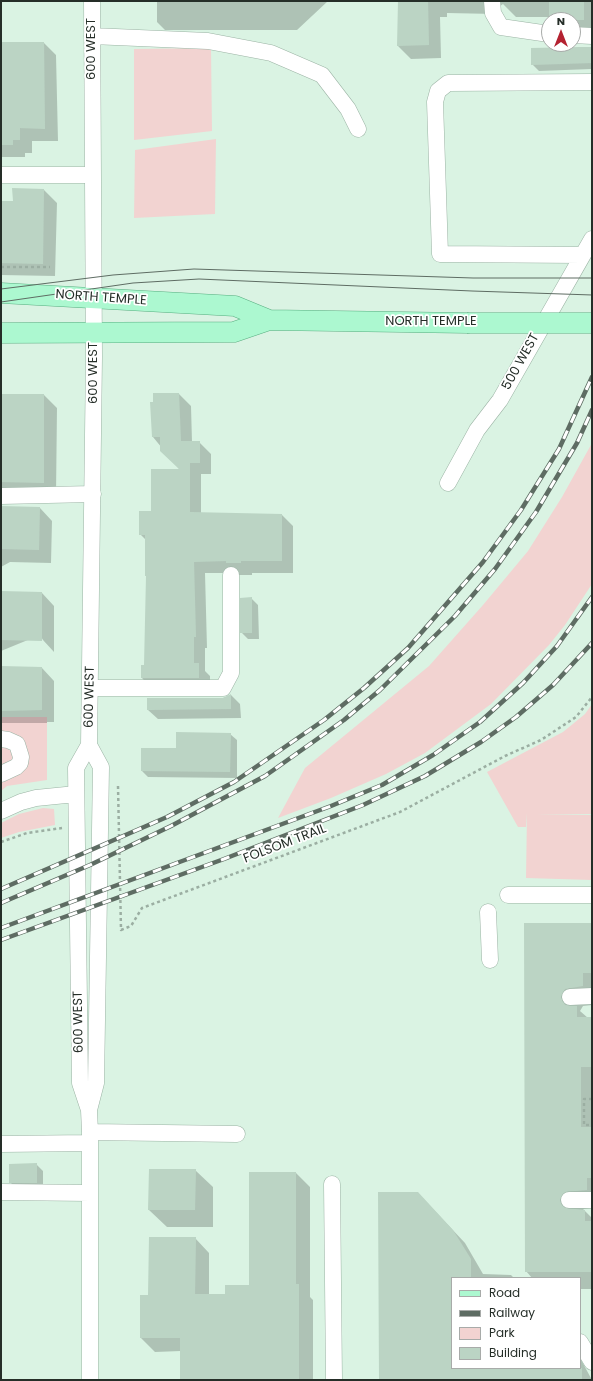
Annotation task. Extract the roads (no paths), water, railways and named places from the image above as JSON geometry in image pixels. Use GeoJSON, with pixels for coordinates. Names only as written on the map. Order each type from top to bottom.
{"type":"FeatureCollection","features":[{"type":"Feature","properties":{"kind":"main road","name":"NORTH TEMPLE"},"geometry":{"type":"LineString","coordinates":[[1,293],[48,294],[93,299],[235,306],[269,320]]}},
{"type":"Feature","properties":{"kind":"main road","name":"NORTH TEMPLE"},"geometry":{"type":"LineString","coordinates":[[1,333],[234,332],[269,320],[592,323]]}},
{"type":"Feature","properties":{"kind":"street","name":"600 WEST"},"geometry":{"type":"LineString","coordinates":[[90,1380],[90,1138],[89,1110],[80,1083],[76,768],[89,745],[94,333],[92,1]]}},
{"type":"Feature","properties":{"kind":"street"},"geometry":{"type":"LineString","coordinates":[[492,1],[493,13],[501,27],[541,33]]}},
{"type":"Feature","properties":{"kind":"street"},"geometry":{"type":"LineString","coordinates":[[581,35],[592,36]]}},
{"type":"Feature","properties":{"kind":"street"},"geometry":{"type":"LineString","coordinates":[[92,36],[208,41],[271,53],[322,75],[348,109],[358,129]]}},
{"type":"Feature","properties":{"kind":"street"},"geometry":{"type":"LineString","coordinates":[[582,256],[440,254],[435,102],[438,91],[448,83],[592,82]]}},
{"type":"Feature","properties":{"kind":"street"},"geometry":{"type":"LineString","coordinates":[[1,175],[92,175]]}},
{"type":"Feature","properties":{"kind":"street","name":"500 WEST"},"geometry":{"type":"LineString","coordinates":[[448,483],[477,430],[500,400],[592,239]]}},
{"type":"Feature","properties":{"kind":"street"},"geometry":{"type":"LineString","coordinates":[[1,496],[93,494]]}},
{"type":"Feature","properties":{"kind":"street"},"geometry":{"type":"LineString","coordinates":[[90,688],[222,688],[232,673],[231,576]]}},
{"type":"Feature","properties":{"kind":"street"},"geometry":{"type":"LineString","coordinates":[[1,740],[8,740],[17,744],[21,757],[20,763],[16,767],[1,774]]}},
{"type":"Feature","properties":{"kind":"street","name":"600 WEST"},"geometry":{"type":"LineString","coordinates":[[89,745],[102,766],[96,1083],[89,1110]]}},
{"type":"Feature","properties":{"kind":"street"},"geometry":{"type":"LineString","coordinates":[[1,811],[21,802],[36,798],[76,794]]}},
{"type":"Feature","properties":{"kind":"street"},"geometry":{"type":"LineString","coordinates":[[508,895],[592,895]]}},
{"type":"Feature","properties":{"kind":"street"},"geometry":{"type":"LineString","coordinates":[[488,912],[490,960]]}},
{"type":"Feature","properties":{"kind":"street"},"geometry":{"type":"LineString","coordinates":[[570,996],[592,996]]}},
{"type":"Feature","properties":{"kind":"street"},"geometry":{"type":"LineString","coordinates":[[1,1144],[90,1138],[237,1134]]}},
{"type":"Feature","properties":{"kind":"street"},"geometry":{"type":"LineString","coordinates":[[332,1184],[334,1380]]}},
{"type":"Feature","properties":{"kind":"street"},"geometry":{"type":"LineString","coordinates":[[1,1192],[90,1192]]}},
{"type":"Feature","properties":{"kind":"street"},"geometry":{"type":"LineString","coordinates":[[569,1200],[592,1200]]}},
{"type":"Feature","properties":{"kind":"street"},"geometry":{"type":"LineString","coordinates":[[581,1344],[592,1362]]}},
{"type":"Feature","properties":{"kind":"tram line"},"geometry":{"type":"LineString","coordinates":[[1,289],[113,275],[194,269],[473,278],[592,278]]}},
{"type":"Feature","properties":{"kind":"tram line"},"geometry":{"type":"LineString","coordinates":[[1,302],[133,283],[199,279],[592,295]]}},
{"type":"Feature","properties":{"kind":"railway"},"geometry":{"type":"LineString","coordinates":[[1,889],[167,817],[234,782],[324,720],[364,688],[408,648],[483,562],[521,510],[559,449],[592,377]]}},
{"type":"Feature","properties":{"kind":"railway"},"geometry":{"type":"LineString","coordinates":[[1,903],[90,865],[171,826],[265,776],[344,720],[380,690],[455,616],[495,569],[536,512],[577,443],[592,410]]}},
{"type":"Feature","properties":{"kind":"railway"},"geometry":{"type":"LineString","coordinates":[[1,928],[331,806],[382,785],[433,755],[480,722],[523,683],[557,646],[592,597]]}},
{"type":"Feature","properties":{"kind":"railway"},"geometry":{"type":"LineString","coordinates":[[1,940],[224,859],[363,805],[425,776],[481,742],[516,717],[553,685],[592,643]]}}]}
